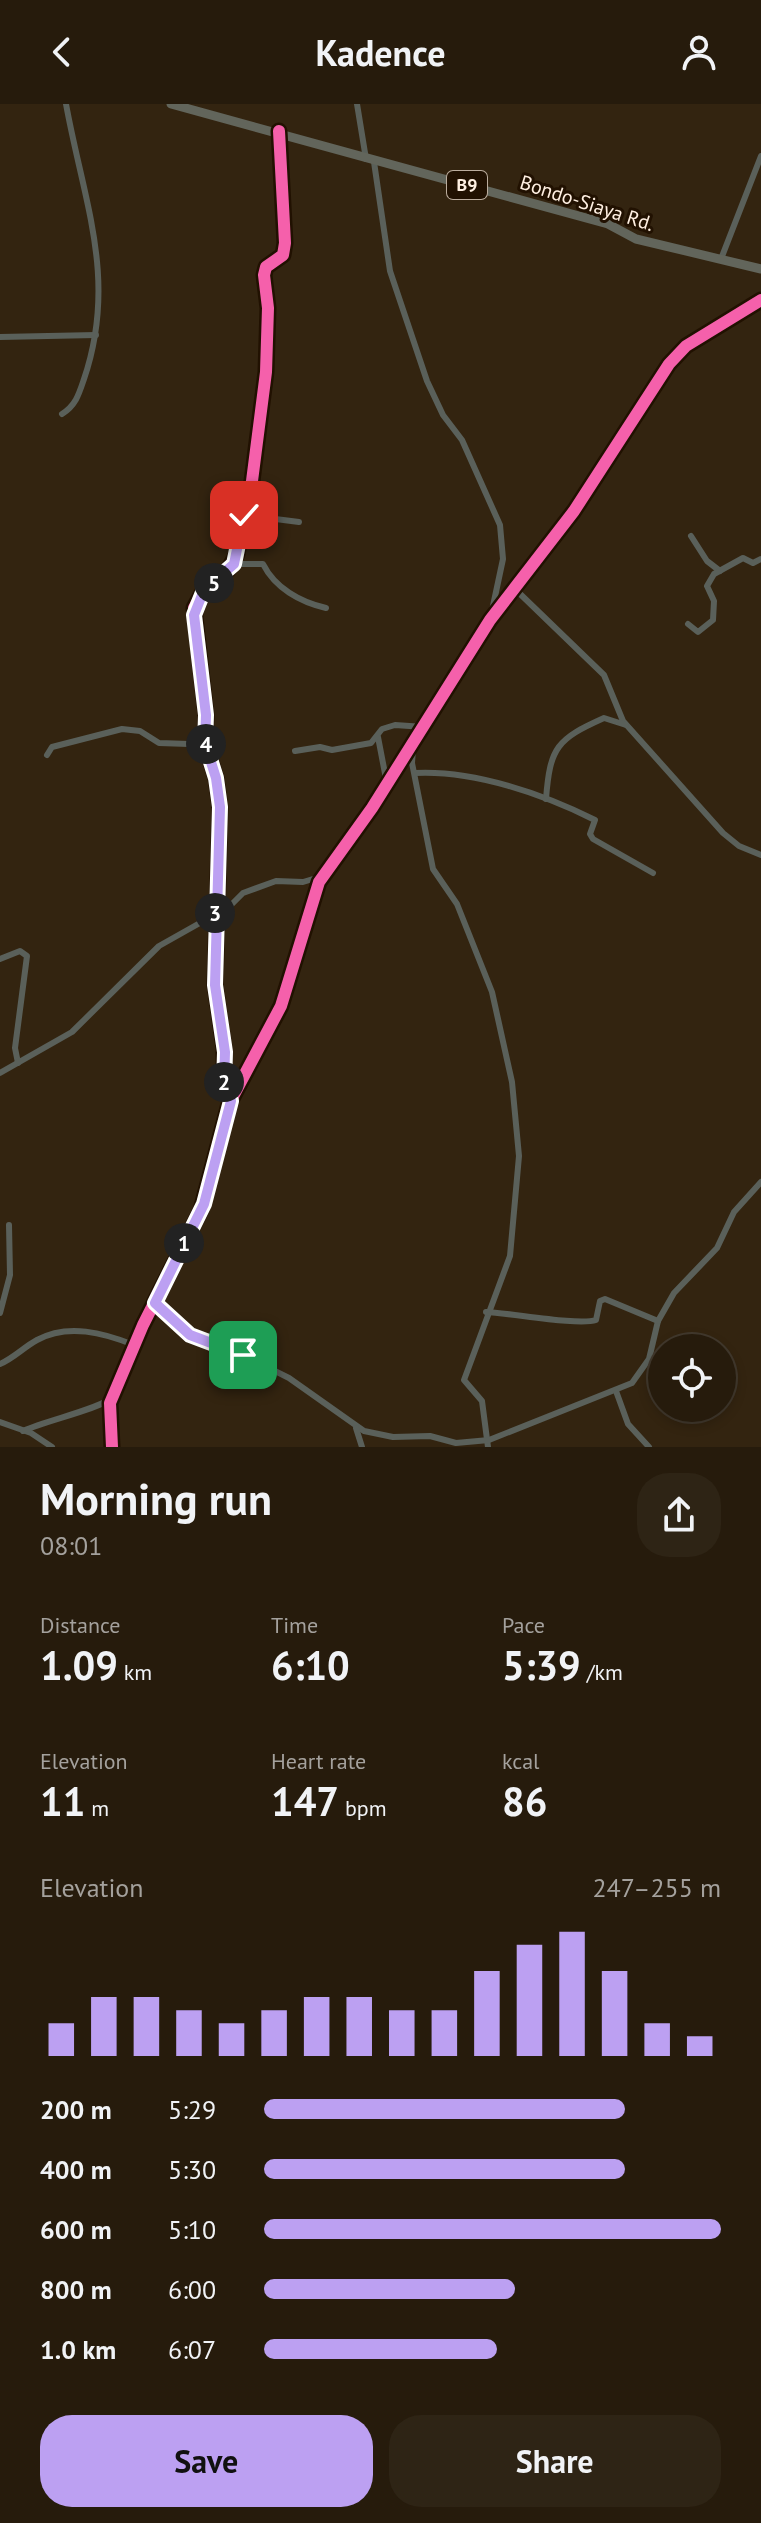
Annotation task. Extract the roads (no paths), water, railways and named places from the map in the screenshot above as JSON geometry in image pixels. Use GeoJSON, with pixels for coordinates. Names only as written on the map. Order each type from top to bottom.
{"type":"FeatureCollection","features":[{"type":"Feature","properties":{"kind":"highway","name":"Bondo-Siaya Rd."},"geometry":{"type":"LineString","coordinates":[[171,104],[279,131],[370,161],[608,224],[636,239],[761,269]]}},
{"type":"Feature","properties":{"kind":"street"},"geometry":{"type":"LineString","coordinates":[[62,414],[74,405],[81,390],[96,335],[99,259],[66,104]]}},
{"type":"Feature","properties":{"kind":"street"},"geometry":{"type":"LineString","coordinates":[[357,104],[389,266],[427,381],[446,420],[462,440],[500,525],[503,559],[490,620]]}},
{"type":"Feature","properties":{"kind":"street"},"geometry":{"type":"LineString","coordinates":[[231,1101],[224,1084],[224,1048],[215,994],[220,807],[205,737],[206,715],[197,660],[194,608],[204,590],[234,564],[244,515],[266,372],[264,275],[266,267],[281,257],[284,249],[286,216],[279,131]]}},
{"type":"Feature","properties":{"kind":"street"},"geometry":{"type":"LineString","coordinates":[[721,259],[761,156]]}},
{"type":"Feature","properties":{"kind":"street"},"geometry":{"type":"LineString","coordinates":[[112,1447],[112,1398],[134,1345],[204,1204],[231,1101],[281,1006],[309,906],[323,876],[387,784],[490,620],[516,590],[587,491],[669,364],[686,346],[761,300]]}},
{"type":"Feature","properties":{"kind":"street"},"geometry":{"type":"LineString","coordinates":[[0,337],[96,335]]}},
{"type":"Feature","properties":{"kind":"street"},"geometry":{"type":"LineString","coordinates":[[244,515],[299,522]]}},
{"type":"Feature","properties":{"kind":"street"},"geometry":{"type":"LineString","coordinates":[[691,536],[707,561],[720,571]]}},
{"type":"Feature","properties":{"kind":"street"},"geometry":{"type":"LineString","coordinates":[[688,624],[698,632],[713,620],[714,601],[708,580],[743,558],[753,563],[761,559]]}},
{"type":"Feature","properties":{"kind":"street"},"geometry":{"type":"LineString","coordinates":[[234,564],[263,564],[274,582],[286,591],[326,608]]}},
{"type":"Feature","properties":{"kind":"street"},"geometry":{"type":"LineString","coordinates":[[516,590],[604,675],[629,727],[723,833],[739,846],[761,855]]}},
{"type":"Feature","properties":{"kind":"street"},"geometry":{"type":"LineString","coordinates":[[546,799],[555,748],[580,730],[615,716],[618,708]]}},
{"type":"Feature","properties":{"kind":"street"},"geometry":{"type":"LineString","coordinates":[[607,718],[629,727]]}},
{"type":"Feature","properties":{"kind":"street"},"geometry":{"type":"LineString","coordinates":[[295,751],[320,747],[332,750],[371,743],[386,727],[424,727]]}},
{"type":"Feature","properties":{"kind":"street"},"geometry":{"type":"LineString","coordinates":[[47,755],[52,747],[113,730],[140,731],[159,743],[189,744],[205,737]]}},
{"type":"Feature","properties":{"kind":"street"},"geometry":{"type":"LineString","coordinates":[[378,737],[387,784]]}},
{"type":"Feature","properties":{"kind":"street"},"geometry":{"type":"LineString","coordinates":[[413,744],[414,771],[433,869],[455,900],[486,970],[512,1082],[519,1182],[510,1256],[486,1312],[464,1380],[482,1401],[488,1443]]}},
{"type":"Feature","properties":{"kind":"street"},"geometry":{"type":"LineString","coordinates":[[397,768],[477,780],[546,799],[595,820],[591,837],[653,873]]}},
{"type":"Feature","properties":{"kind":"street"},"geometry":{"type":"LineString","coordinates":[[0,1073],[72,1032],[159,946],[258,887],[276,881],[315,881],[323,876]]}},
{"type":"Feature","properties":{"kind":"street"},"geometry":{"type":"LineString","coordinates":[[0,959],[20,951],[27,956],[15,1048],[18,1063]]}},
{"type":"Feature","properties":{"kind":"street"},"geometry":{"type":"LineString","coordinates":[[155,1303],[190,1335],[243,1355],[289,1378],[356,1428],[380,1435],[430,1436],[456,1443],[488,1443],[632,1383],[653,1349],[658,1321],[683,1281],[717,1248],[734,1212],[761,1182]]}},
{"type":"Feature","properties":{"kind":"street"},"geometry":{"type":"LineString","coordinates":[[0,1313],[10,1275],[9,1225]]}},
{"type":"Feature","properties":{"kind":"street"},"geometry":{"type":"LineString","coordinates":[[486,1312],[585,1322],[596,1320],[600,1301],[605,1299],[658,1321]]}},
{"type":"Feature","properties":{"kind":"street"},"geometry":{"type":"LineString","coordinates":[[0,1364],[41,1338],[60,1332],[83,1331],[134,1345]]}},
{"type":"Feature","properties":{"kind":"street"},"geometry":{"type":"LineString","coordinates":[[616,1391],[627,1422],[649,1447]]}},
{"type":"Feature","properties":{"kind":"street"},"geometry":{"type":"LineString","coordinates":[[23,1431],[60,1415],[102,1405],[112,1398]]}},
{"type":"Feature","properties":{"kind":"street"},"geometry":{"type":"LineString","coordinates":[[0,1422],[52,1447]]}},
{"type":"Feature","properties":{"kind":"street"},"geometry":{"type":"LineString","coordinates":[[356,1428],[362,1447]]}}]}
